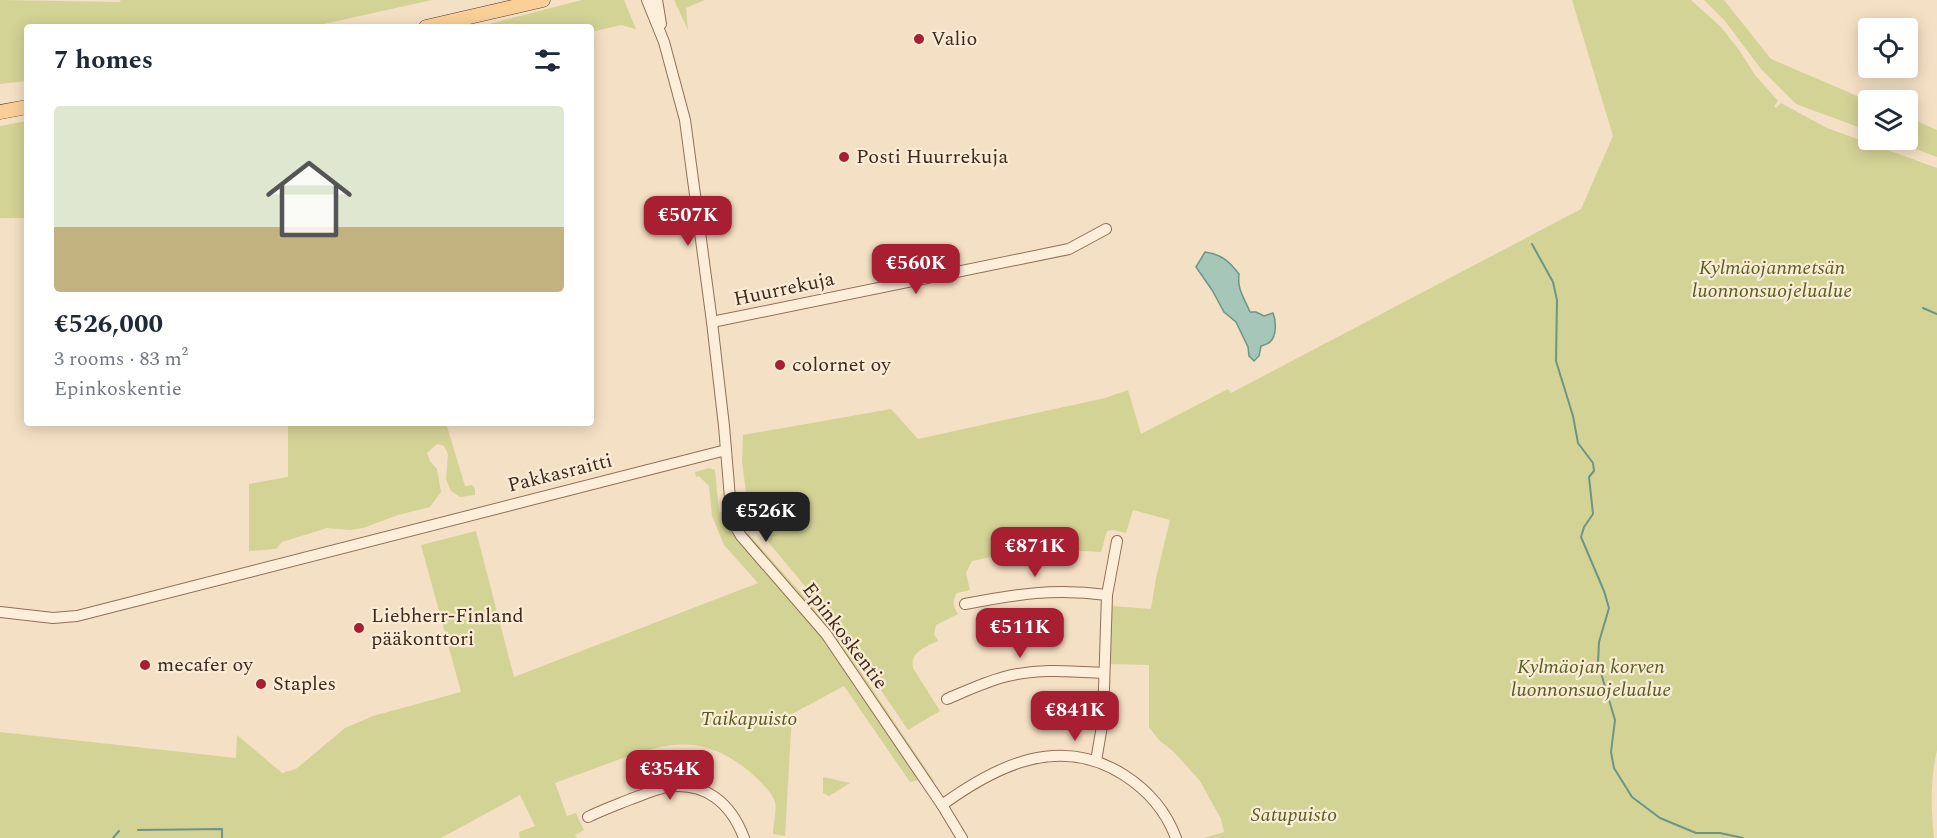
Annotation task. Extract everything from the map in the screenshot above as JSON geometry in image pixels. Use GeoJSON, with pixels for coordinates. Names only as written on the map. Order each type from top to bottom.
{"type":"FeatureCollection","features":[{"type":"Feature","properties":{"kind":"main road"},"geometry":{"type":"LineString","coordinates":[[479,14],[520,0]]}},
{"type":"Feature","properties":{"kind":"main road"},"geometry":{"type":"LineString","coordinates":[[438,24],[543,0]]}},
{"type":"Feature","properties":{"kind":"main road"},"geometry":{"type":"LineString","coordinates":[[0,104],[24,102]]}},
{"type":"Feature","properties":{"kind":"main road"},"geometry":{"type":"LineString","coordinates":[[0,112],[24,108]]}},
{"type":"Feature","properties":{"kind":"street"},"geometry":{"type":"LineString","coordinates":[[647,0],[663,42],[685,120],[712,322],[726,450]]}},
{"type":"Feature","properties":{"kind":"street"},"geometry":{"type":"LineString","coordinates":[[657,0],[663,42]]}},
{"type":"Feature","properties":{"kind":"street","name":"Huurrekuja"},"geometry":{"type":"LineString","coordinates":[[712,322],[1069,249],[1106,229]]}},
{"type":"Feature","properties":{"kind":"street","name":"Pakkasraitti"},"geometry":{"type":"LineString","coordinates":[[0,612],[53,618],[76,616],[726,450]]}},
{"type":"Feature","properties":{"kind":"street","name":"Epinkoskentie"},"geometry":{"type":"LineString","coordinates":[[726,450],[731,510],[738,531],[822,628],[962,838]]}},
{"type":"Feature","properties":{"kind":"street"},"geometry":{"type":"LineString","coordinates":[[1096,761],[1103,720],[1107,595],[1117,541]]}},
{"type":"Feature","properties":{"kind":"street"},"geometry":{"type":"LineString","coordinates":[[965,604],[1022,593],[1070,592],[1107,595]]}},
{"type":"Feature","properties":{"kind":"street"},"geometry":{"type":"LineString","coordinates":[[947,699],[995,680],[1021,674],[1052,671],[1103,673]]}},
{"type":"Feature","properties":{"kind":"street"},"geometry":{"type":"LineString","coordinates":[[942,805],[1001,769],[1021,761],[1068,755],[1111,767],[1138,784],[1150,795],[1170,824],[1176,838]]}},
{"type":"Feature","properties":{"kind":"street"},"geometry":{"type":"LineString","coordinates":[[588,817],[658,789],[682,786],[700,789],[721,802],[732,812],[744,838]]}},
{"type":"Feature","properties":{"kind":"green space"},"geometry":{"type":"Polygon","coordinates":[[[0,0],[119,2],[121,0],[432,0],[324,24],[24,24],[24,81],[0,84],[0,0]]]}},
{"type":"Feature","properties":{"kind":"green space"},"geometry":{"type":"Polygon","coordinates":[[[582,0],[624,0],[636,29],[621,25],[594,31],[594,24],[489,24],[582,0]]]}},
{"type":"Feature","properties":{"kind":"green space"},"geometry":{"type":"Polygon","coordinates":[[[674,0],[705,0],[686,8],[688,30],[674,0]]]}},
{"type":"Feature","properties":{"kind":"green space"},"geometry":{"type":"Polygon","coordinates":[[[1572,0],[1691,0],[1721,27],[1755,75],[1778,101],[1774,106],[1776,108],[1781,103],[1827,128],[1858,139],[1858,150],[1888,150],[1937,168],[1937,750],[1932,794],[1934,838],[1204,838],[1224,832],[1221,819],[1200,781],[1149,727],[1149,665],[1110,664],[1112,606],[1151,609],[1170,520],[1133,510],[1126,533],[1107,531],[1101,552],[1036,552],[972,561],[966,573],[970,590],[957,593],[954,598],[954,606],[958,614],[936,625],[934,634],[938,641],[916,654],[913,662],[913,668],[940,711],[908,730],[834,621],[755,526],[748,507],[742,462],[743,435],[891,409],[918,439],[1105,398],[1128,390],[1141,434],[1228,389],[1231,393],[1581,209],[1613,136],[1572,0]]]}},
{"type":"Feature","properties":{"kind":"green space"},"geometry":{"type":"Polygon","coordinates":[[[1704,0],[1724,0],[1771,59],[1858,96],[1858,127],[1796,104],[1761,69],[1725,21],[1704,0]]]}},
{"type":"Feature","properties":{"kind":"green space"},"geometry":{"type":"Polygon","coordinates":[[[1918,121],[1937,130],[1937,157],[1918,150],[1918,121]]]}},
{"type":"Feature","properties":{"kind":"green space"},"geometry":{"type":"Polygon","coordinates":[[[24,122],[24,218],[0,218],[0,126],[24,122]]]}},
{"type":"Feature","properties":{"kind":"green space"},"geometry":{"type":"Polygon","coordinates":[[[288,426],[447,426],[465,486],[472,485],[475,495],[460,497],[451,491],[446,479],[448,454],[444,446],[437,444],[427,453],[437,469],[441,492],[430,507],[398,515],[363,528],[351,530],[327,528],[282,542],[276,549],[249,551],[249,484],[288,477],[288,426]]]}},
{"type":"Feature","properties":{"kind":"green space","name":"Taikapuisto"},"geometry":{"type":"Polygon","coordinates":[[[709,468],[715,470],[719,512],[723,512],[732,533],[819,631],[919,780],[910,782],[844,686],[792,714],[785,836],[773,834],[775,802],[767,788],[753,775],[728,757],[712,750],[682,745],[666,746],[633,755],[555,783],[567,816],[576,813],[584,830],[575,835],[577,838],[520,838],[519,832],[535,826],[520,795],[441,838],[0,838],[0,732],[236,758],[237,735],[282,773],[296,769],[345,728],[373,716],[461,692],[421,545],[476,531],[514,677],[758,583],[724,545],[712,516],[709,486],[699,476],[696,477],[695,472],[709,468]]]}},
{"type":"Feature","properties":{"kind":"green space"},"geometry":{"type":"Polygon","coordinates":[[[748,533],[830,626],[934,784],[746,534],[748,533]]]}},
{"type":"Feature","properties":{"kind":"green space"},"geometry":{"type":"Polygon","coordinates":[[[823,777],[850,783],[829,796],[823,793],[823,777]]]}},
{"type":"Feature","properties":{"kind":"shaded area"},"geometry":{"type":"Polygon","coordinates":[[[1205,252],[1216,254],[1224,259],[1239,274],[1240,289],[1250,312],[1264,316],[1273,313],[1274,336],[1269,343],[1261,346],[1259,356],[1254,361],[1249,356],[1248,347],[1236,322],[1224,312],[1196,267],[1205,252]]]}},
{"type":"Feature","properties":{"kind":"waterway"},"geometry":{"type":"LineString","coordinates":[[1532,244],[1553,282],[1557,300],[1556,361],[1573,416],[1578,443],[1593,463],[1594,471],[1589,477],[1593,514],[1584,527],[1581,537],[1609,608],[1599,642],[1598,663],[1615,720],[1611,752],[1614,768],[1632,797],[1660,818],[1696,833],[1720,833],[1743,838]]}},
{"type":"Feature","properties":{"kind":"waterway"},"geometry":{"type":"LineString","coordinates":[[1923,308],[1937,314]]}},
{"type":"Feature","properties":{"kind":"waterway"},"geometry":{"type":"LineString","coordinates":[[138,830],[222,829],[222,838]]}},
{"type":"Feature","properties":{"kind":"waterway"},"geometry":{"type":"LineString","coordinates":[[113,838],[119,831]]}},
{"type":"Feature","properties":{"kind":"place","name":"Valio"},"geometry":{"type":"Point","coordinates":[919,39]}},
{"type":"Feature","properties":{"kind":"place","name":"Posti Huurrekuja"},"geometry":{"type":"Point","coordinates":[844,157]}},
{"type":"Feature","properties":{"kind":"place","name":"colornet oy"},"geometry":{"type":"Point","coordinates":[780,365]}},
{"type":"Feature","properties":{"kind":"place","name":"Liebherr-Finland pääkonttori"},"geometry":{"type":"Point","coordinates":[359,628]}},
{"type":"Feature","properties":{"kind":"place","name":"mecafer oy"},"geometry":{"type":"Point","coordinates":[145,665]}},
{"type":"Feature","properties":{"kind":"place","name":"Staples"},"geometry":{"type":"Point","coordinates":[261,684]}},
{"type":"Feature","properties":{"kind":"park label","name":"Kylmäojanmetsän luonnonsuojelualue"},"geometry":{"type":"Point","coordinates":[1772,280]}},
{"type":"Feature","properties":{"kind":"park label","name":"Kylmäojan korven luonnonsuojelualue"},"geometry":{"type":"Point","coordinates":[1591,678]}},
{"type":"Feature","properties":{"kind":"park label","name":"Satupuisto"},"geometry":{"type":"Point","coordinates":[1294,815]}}]}
